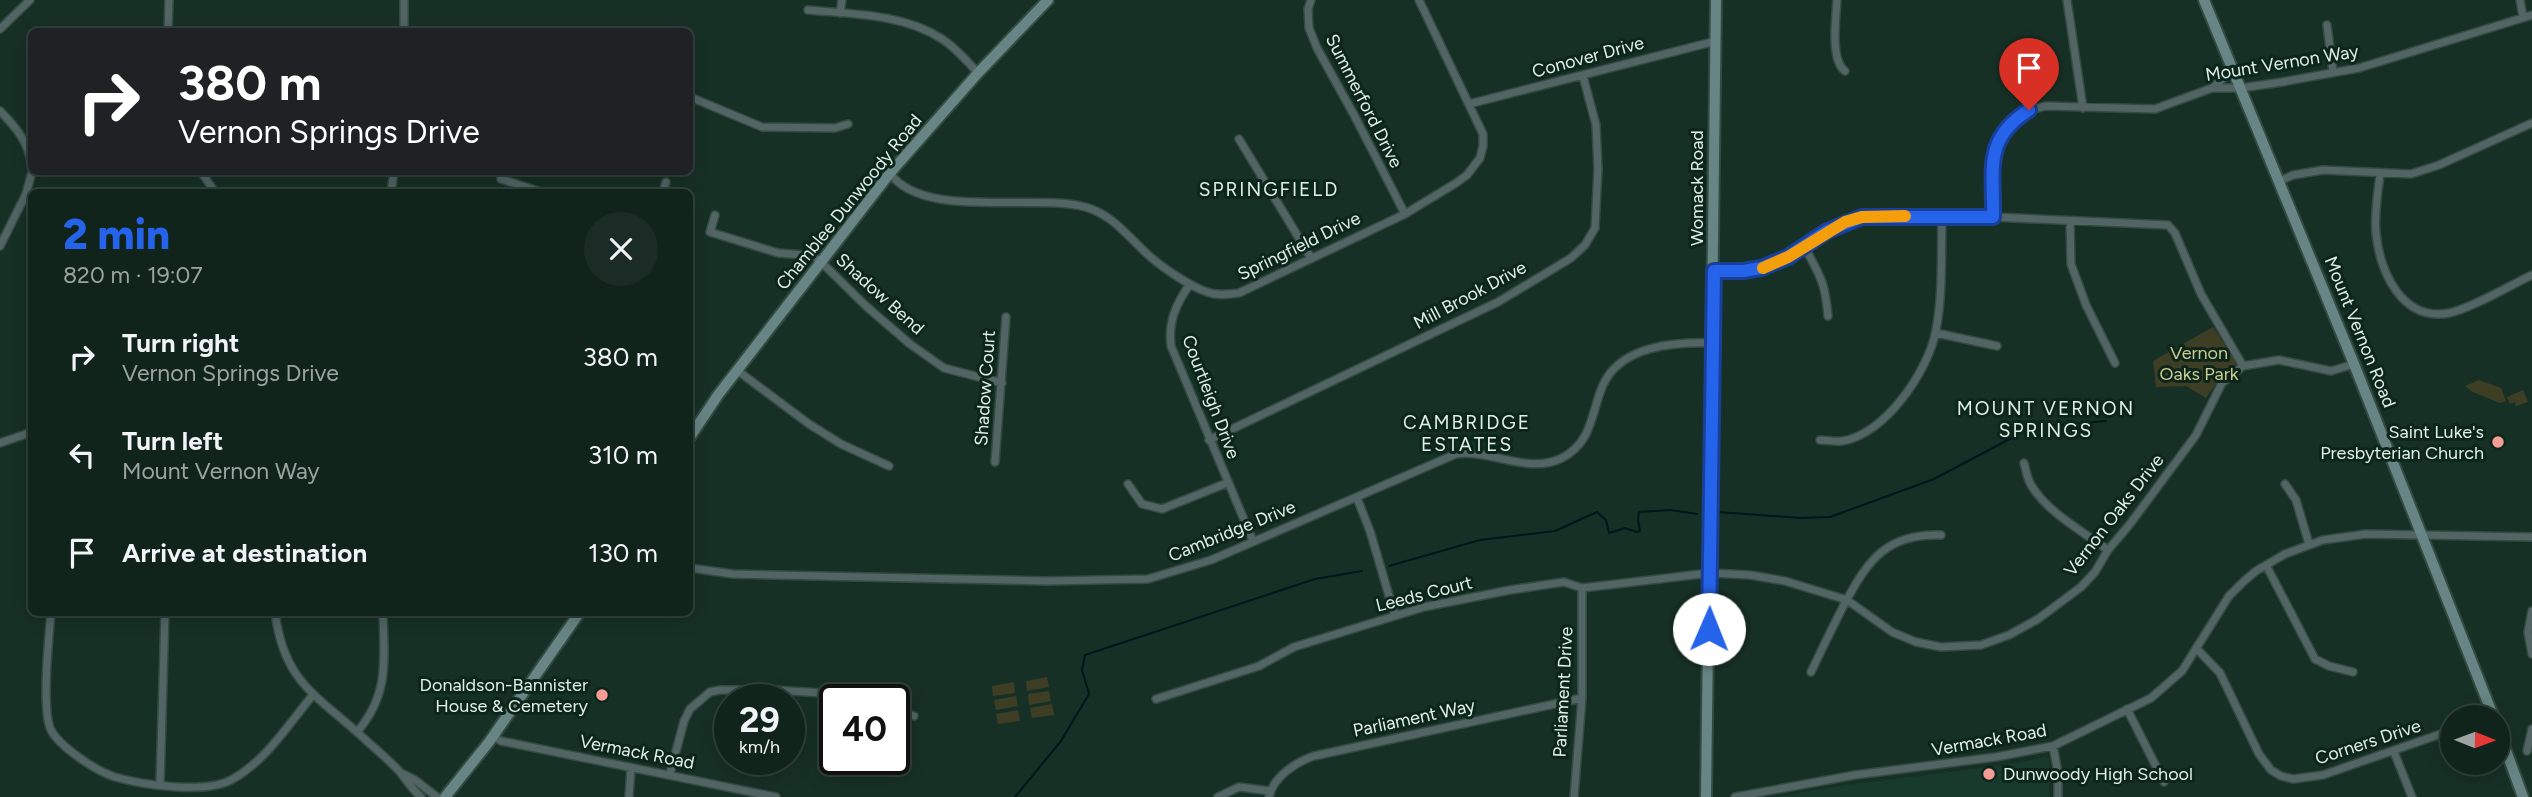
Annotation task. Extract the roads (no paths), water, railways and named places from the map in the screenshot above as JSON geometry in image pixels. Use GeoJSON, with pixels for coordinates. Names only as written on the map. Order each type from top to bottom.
{"type":"FeatureCollection","features":[{"type":"Feature","properties":{"kind":"street"},"geometry":{"type":"LineString","coordinates":[[0,29],[30,0]]}},
{"type":"Feature","properties":{"kind":"street"},"geometry":{"type":"LineString","coordinates":[[169,0],[169,28]]}},
{"type":"Feature","properties":{"kind":"street"},"geometry":{"type":"LineString","coordinates":[[404,0],[404,28]]}},
{"type":"Feature","properties":{"kind":"street"},"geometry":{"type":"LineString","coordinates":[[840,13],[842,0]]}},
{"type":"Feature","properties":{"kind":"street","name":"Chamblee Dunwoody Road"},"geometry":{"type":"LineString","coordinates":[[693,433],[890,173],[978,73],[1048,0]]}},
{"type":"Feature","properties":{"kind":"street","name":"Summerford Drive"},"geometry":{"type":"LineString","coordinates":[[1311,0],[1308,9],[1309,28],[1317,48],[1405,214]]}},
{"type":"Feature","properties":{"kind":"street","name":"Springfield Drive"},"geometry":{"type":"LineString","coordinates":[[890,173],[896,181],[921,194],[941,200],[1049,202],[1088,208],[1112,220],[1145,253],[1190,284],[1206,292],[1222,295],[1239,293],[1405,214],[1467,175],[1480,158],[1483,134],[1419,0]]}},
{"type":"Feature","properties":{"kind":"street","name":"Womack Road"},"geometry":{"type":"LineString","coordinates":[[1706,797],[1717,0]]}},
{"type":"Feature","properties":{"kind":"street"},"geometry":{"type":"LineString","coordinates":[[1837,0],[1836,56],[1839,66],[1845,71]]}},
{"type":"Feature","properties":{"kind":"street"},"geometry":{"type":"LineString","coordinates":[[2067,0],[2083,108]]}},
{"type":"Feature","properties":{"kind":"street","name":"Mount Vernon Road"},"geometry":{"type":"LineString","coordinates":[[2204,0],[2354,364],[2486,705]]}},
{"type":"Feature","properties":{"kind":"street"},"geometry":{"type":"LineString","coordinates":[[2520,0],[2523,17]]}},
{"type":"Feature","properties":{"kind":"street"},"geometry":{"type":"LineString","coordinates":[[808,10],[909,23],[944,40],[978,73]]}},
{"type":"Feature","properties":{"kind":"street","name":"Mount Vernon Way"},"geometry":{"type":"LineString","coordinates":[[1993,217],[1994,151],[2001,133],[2011,121],[2029,110],[2045,106],[2155,109],[2212,88],[2241,88],[2389,60],[2532,15]]}},
{"type":"Feature","properties":{"kind":"street"},"geometry":{"type":"LineString","coordinates":[[2327,26],[2333,72]]}},
{"type":"Feature","properties":{"kind":"street","name":"Conover Drive"},"geometry":{"type":"LineString","coordinates":[[1469,104],[1716,41]]}},
{"type":"Feature","properties":{"kind":"street"},"geometry":{"type":"LineString","coordinates":[[2212,88],[2227,75],[2229,61]]}},
{"type":"Feature","properties":{"kind":"street","name":"Mill Brook Drive"},"geometry":{"type":"LineString","coordinates":[[1209,440],[1497,302],[1571,258],[1585,245],[1595,228],[1598,169],[1596,125],[1583,76]]}},
{"type":"Feature","properties":{"kind":"street"},"geometry":{"type":"LineString","coordinates":[[693,98],[762,127],[835,128],[848,124]]}},
{"type":"Feature","properties":{"kind":"street"},"geometry":{"type":"LineString","coordinates":[[0,111],[19,130],[28,149]]}},
{"type":"Feature","properties":{"kind":"street"},"geometry":{"type":"LineString","coordinates":[[2280,181],[2293,175],[2323,170],[2411,174],[2532,123]]}},
{"type":"Feature","properties":{"kind":"street"},"geometry":{"type":"LineString","coordinates":[[1239,139],[1311,258]]}},
{"type":"Feature","properties":{"kind":"street"},"geometry":{"type":"LineString","coordinates":[[2380,174],[2376,231],[2382,261],[2391,285],[2415,309],[2424,314],[2453,312],[2532,275]]}},
{"type":"Feature","properties":{"kind":"street"},"geometry":{"type":"LineString","coordinates":[[0,246],[26,194],[31,175]]}},
{"type":"Feature","properties":{"kind":"street"},"geometry":{"type":"LineString","coordinates":[[501,178],[532,189]]}},
{"type":"Feature","properties":{"kind":"street"},"geometry":{"type":"LineString","coordinates":[[664,189],[666,182]]}},
{"type":"Feature","properties":{"kind":"street","name":"Shadow Bend"},"geometry":{"type":"LineString","coordinates":[[715,215],[710,232],[778,253],[818,259],[910,344],[944,368],[1002,383]]}},
{"type":"Feature","properties":{"kind":"street"},"geometry":{"type":"LineString","coordinates":[[1714,271],[1761,268],[1788,257],[1836,227],[1862,217],[1993,217],[2168,225],[2175,233],[2201,294],[2243,366],[2279,360],[2331,371],[2354,364]]}},
{"type":"Feature","properties":{"kind":"street"},"geometry":{"type":"LineString","coordinates":[[1820,440],[1843,441],[1874,425],[1906,395],[1920,373],[1936,332],[1942,217]]}},
{"type":"Feature","properties":{"kind":"street"},"geometry":{"type":"LineString","coordinates":[[2070,221],[2071,264],[2086,305],[2115,363]]}},
{"type":"Feature","properties":{"kind":"street"},"geometry":{"type":"LineString","coordinates":[[1804,246],[1826,289],[1828,316]]}},
{"type":"Feature","properties":{"kind":"street","name":"Courtleigh Drive"},"geometry":{"type":"LineString","coordinates":[[1190,284],[1173,313],[1169,334],[1171,346],[1252,541]]}},
{"type":"Feature","properties":{"kind":"street","name":"Shadow Court"},"geometry":{"type":"LineString","coordinates":[[995,462],[1006,317]]}},
{"type":"Feature","properties":{"kind":"street"},"geometry":{"type":"LineString","coordinates":[[1936,332],[1997,346]]}},
{"type":"Feature","properties":{"kind":"street","name":"Cambridge Drive"},"geometry":{"type":"LineString","coordinates":[[693,568],[733,574],[1121,581],[1148,579],[1198,564],[1456,454],[1470,452],[1535,465],[1561,458],[1580,443],[1593,422],[1604,382],[1614,369],[1626,360],[1654,347],[1713,343]]}},
{"type":"Feature","properties":{"kind":"street","name":"Vernon Oaks Drive"},"geometry":{"type":"LineString","coordinates":[[1710,573],[1751,575],[1784,581],[1847,600],[1892,632],[1916,642],[1941,647],[1981,645],[2009,635],[2060,603],[2095,572],[2108,550],[2196,435],[2222,383],[2243,366]]}},
{"type":"Feature","properties":{"kind":"street"},"geometry":{"type":"LineString","coordinates":[[738,371],[809,424],[841,444],[889,466]]}},
{"type":"Feature","properties":{"kind":"street"},"geometry":{"type":"LineString","coordinates":[[0,443],[28,433]]}},
{"type":"Feature","properties":{"kind":"street"},"geometry":{"type":"LineString","coordinates":[[2024,463],[2029,482],[2048,504],[2108,550]]}},
{"type":"Feature","properties":{"kind":"street","name":"Courtleigh Drive"},"geometry":{"type":"LineString","coordinates":[[1128,484],[1142,504],[1163,509],[1227,483]]}},
{"type":"Feature","properties":{"kind":"street"},"geometry":{"type":"LineString","coordinates":[[2285,484],[2296,500],[2309,544]]}},
{"type":"Feature","properties":{"kind":"street"},"geometry":{"type":"LineString","coordinates":[[1357,498],[1370,531],[1395,616]]}},
{"type":"Feature","properties":{"kind":"street"},"geometry":{"type":"LineString","coordinates":[[1811,672],[1864,568],[1876,556],[1910,537],[1941,535]]}},
{"type":"Feature","properties":{"kind":"street","name":"Vermack Road"},"geometry":{"type":"LineString","coordinates":[[1735,797],[1855,775],[1996,757],[2053,746],[2151,698],[2168,685],[2182,671],[2229,596],[2256,571],[2309,544],[2346,535],[2532,537]]}},
{"type":"Feature","properties":{"kind":"street"},"geometry":{"type":"LineString","coordinates":[[2266,565],[2315,659],[2353,672]]}},
{"type":"Feature","properties":{"kind":"street","name":"Leeds Court"},"geometry":{"type":"LineString","coordinates":[[1156,699],[1259,666],[1294,647],[1424,607],[1564,582],[1582,588],[1710,573]]}},
{"type":"Feature","properties":{"kind":"street","name":"Parliament Drive"},"geometry":{"type":"LineString","coordinates":[[1574,797],[1582,698],[1582,588]]}},
{"type":"Feature","properties":{"kind":"street"},"geometry":{"type":"LineString","coordinates":[[2532,611],[2528,632],[2532,654]]}},
{"type":"Feature","properties":{"kind":"street"},"geometry":{"type":"LineString","coordinates":[[51,616],[47,708],[50,727],[71,751],[112,776],[183,787],[228,782],[252,767],[312,696]]}},
{"type":"Feature","properties":{"kind":"street"},"geometry":{"type":"LineString","coordinates":[[160,784],[165,616]]}},
{"type":"Feature","properties":{"kind":"street"},"geometry":{"type":"LineString","coordinates":[[276,616],[289,667],[312,696],[357,732],[401,773],[437,797]]}},
{"type":"Feature","properties":{"kind":"street"},"geometry":{"type":"LineString","coordinates":[[357,732],[367,720],[383,688],[383,616]]}},
{"type":"Feature","properties":{"kind":"street"},"geometry":{"type":"LineString","coordinates":[[445,797],[577,616]]}},
{"type":"Feature","properties":{"kind":"street","name":"Corners Drive"},"geometry":{"type":"LineString","coordinates":[[2196,648],[2220,673],[2259,754],[2271,770],[2281,776],[2293,779],[2323,775],[2440,735]]}},
{"type":"Feature","properties":{"kind":"street"},"geometry":{"type":"LineString","coordinates":[[670,774],[684,721],[690,709],[710,692],[733,689],[819,693]]}},
{"type":"Feature","properties":{"kind":"street","name":"Parliament Way"},"geometry":{"type":"LineString","coordinates":[[1270,794],[1279,778],[1292,767],[1314,756],[1582,698]]}},
{"type":"Feature","properties":{"kind":"street"},"geometry":{"type":"LineString","coordinates":[[2127,709],[2164,782]]}},
{"type":"Feature","properties":{"kind":"street"},"geometry":{"type":"LineString","coordinates":[[910,715],[914,716]]}},
{"type":"Feature","properties":{"kind":"street"},"geometry":{"type":"LineString","coordinates":[[2527,751],[2532,729]]}},
{"type":"Feature","properties":{"kind":"street","name":"Vermack Road"},"geometry":{"type":"LineString","coordinates":[[492,736],[501,741],[771,796]]}},
{"type":"Feature","properties":{"kind":"street"},"geometry":{"type":"LineString","coordinates":[[2053,746],[2058,774],[2058,797]]}},
{"type":"Feature","properties":{"kind":"street"},"geometry":{"type":"LineString","coordinates":[[2394,752],[2412,797]]}},
{"type":"Feature","properties":{"kind":"street"},"geometry":{"type":"LineString","coordinates":[[2510,762],[2523,797]]}},
{"type":"Feature","properties":{"kind":"street"},"geometry":{"type":"LineString","coordinates":[[629,797],[631,768]]}},
{"type":"Feature","properties":{"kind":"street"},"geometry":{"type":"LineString","coordinates":[[401,773],[409,787],[421,797]]}},
{"type":"Feature","properties":{"kind":"street"},"geometry":{"type":"LineString","coordinates":[[1218,797],[1239,787],[1270,794]]}},
{"type":"Feature","properties":{"kind":"waterway"},"geometry":{"type":"LineString","coordinates":[[1718,512],[1801,518],[1830,517],[1934,479],[2025,431],[2043,426],[2106,421]]}},
{"type":"Feature","properties":{"kind":"waterway"},"geometry":{"type":"LineString","coordinates":[[1389,566],[1480,540],[1555,531],[1597,512],[1606,520],[1609,533],[1625,528],[1640,531],[1639,512],[1671,510],[1697,514]]}},
{"type":"Feature","properties":{"kind":"waterway"},"geometry":{"type":"LineString","coordinates":[[1015,797],[1061,741],[1089,694],[1082,670],[1085,655],[1315,579],[1362,571]]}},
{"type":"Feature","properties":{"kind":"place","name":"Saint Luke's Presbyterian Church"},"geometry":{"type":"Point","coordinates":[2498,442]}},
{"type":"Feature","properties":{"kind":"place","name":"Donaldson-Bannister House & Cemetery"},"geometry":{"type":"Point","coordinates":[602,695]}},
{"type":"Feature","properties":{"kind":"place","name":"Dunwoody High School"},"geometry":{"type":"Point","coordinates":[1989,774]}},
{"type":"Feature","properties":{"kind":"district","name":"SPRINGFIELD"},"geometry":{"type":"Point","coordinates":[1269,189]}},
{"type":"Feature","properties":{"kind":"district","name":"MOUNT VERNON SPRINGS"},"geometry":{"type":"Point","coordinates":[2046,419]}},
{"type":"Feature","properties":{"kind":"district","name":"CAMBRIDGE ESTATES"},"geometry":{"type":"Point","coordinates":[1467,433]}},
{"type":"Feature","properties":{"kind":"park label","name":"Vernon Oaks Park"},"geometry":{"type":"Point","coordinates":[2199,363]}}]}
